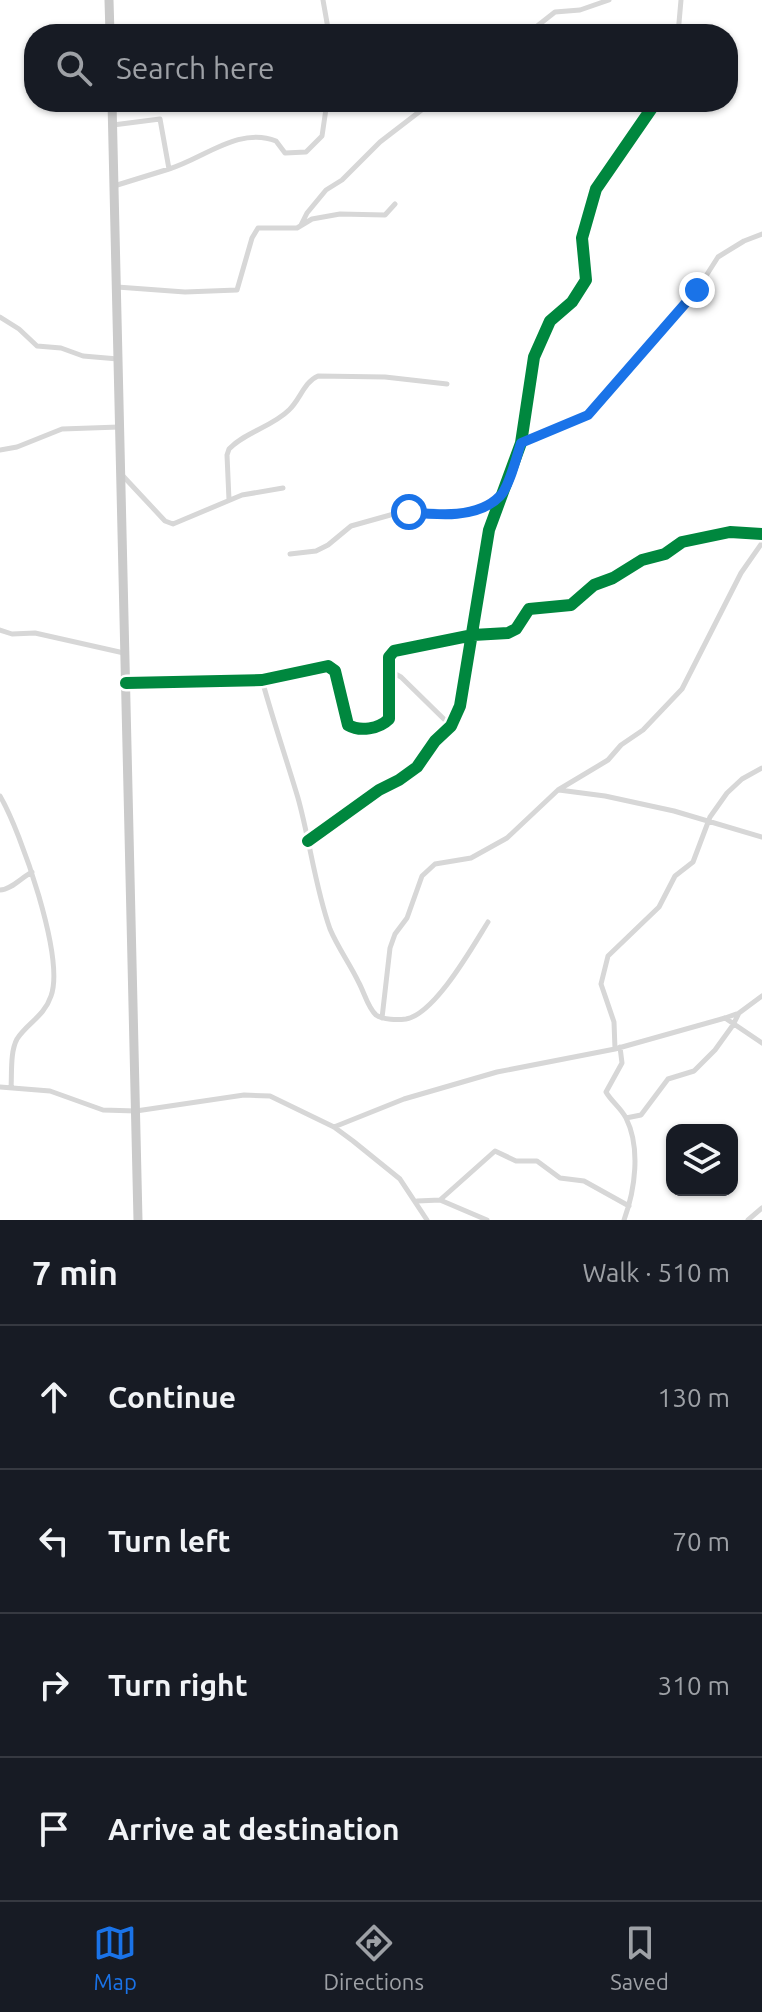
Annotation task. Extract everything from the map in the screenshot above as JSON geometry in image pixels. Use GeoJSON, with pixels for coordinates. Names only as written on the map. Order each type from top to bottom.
{"type":"FeatureCollection","features":[{"type":"Feature","properties":{"kind":"main road"},"geometry":{"type":"LineString","coordinates":[[109,0],[110,24]]}},
{"type":"Feature","properties":{"kind":"main road"},"geometry":{"type":"LineString","coordinates":[[112,112],[138,1220]]}},
{"type":"Feature","properties":{"kind":"street"},"geometry":{"type":"LineString","coordinates":[[323,0],[327,24]]}},
{"type":"Feature","properties":{"kind":"street"},"geometry":{"type":"LineString","coordinates":[[540,24],[555,12],[580,10],[609,0]]}},
{"type":"Feature","properties":{"kind":"street"},"geometry":{"type":"LineString","coordinates":[[679,24],[681,0]]}},
{"type":"Feature","properties":{"kind":"street"},"geometry":{"type":"LineString","coordinates":[[114,186],[185,164],[216,147],[255,137],[276,141],[285,153],[309,150],[322,136],[326,112]]}},
{"type":"Feature","properties":{"kind":"street"},"geometry":{"type":"LineString","coordinates":[[301,226],[307,213],[326,190],[342,180],[359,160],[419,112]]}},
{"type":"Feature","properties":{"kind":"street"},"geometry":{"type":"LineString","coordinates":[[308,841],[379,790],[409,773],[451,726],[460,706],[489,530],[521,443],[535,352],[550,321],[572,302],[586,280],[582,238],[596,189],[649,112]]}},
{"type":"Feature","properties":{"kind":"street"},"geometry":{"type":"LineString","coordinates":[[112,125],[160,119],[169,169]]}},
{"type":"Feature","properties":{"kind":"street"},"geometry":{"type":"LineString","coordinates":[[116,287],[185,292],[237,290],[256,230],[266,227],[294,229],[312,219],[340,214],[385,215],[395,204]]}},
{"type":"Feature","properties":{"kind":"street"},"geometry":{"type":"LineString","coordinates":[[521,443],[588,415],[697,290],[718,257],[762,234]]}},
{"type":"Feature","properties":{"kind":"street"},"geometry":{"type":"LineString","coordinates":[[0,317],[37,346],[118,359]]}},
{"type":"Feature","properties":{"kind":"street"},"geometry":{"type":"LineString","coordinates":[[229,500],[229,449],[288,411],[312,378],[385,377],[447,384]]}},
{"type":"Feature","properties":{"kind":"street"},"geometry":{"type":"LineString","coordinates":[[0,450],[17,447],[62,429],[120,427]]}},
{"type":"Feature","properties":{"kind":"street"},"geometry":{"type":"LineString","coordinates":[[122,474],[169,524],[242,495],[283,488]]}},
{"type":"Feature","properties":{"kind":"street"},"geometry":{"type":"LineString","coordinates":[[290,554],[316,551],[351,526],[401,512],[464,513],[502,495]]}},
{"type":"Feature","properties":{"kind":"street"},"geometry":{"type":"LineString","coordinates":[[126,683],[262,680],[328,666],[333,667],[345,720],[353,728],[370,729],[389,719],[389,657],[394,651],[473,635],[512,632],[529,609],[571,605],[594,585],[613,578],[642,560],[665,554],[682,542],[730,532],[762,534]]}},
{"type":"Feature","properties":{"kind":"street"},"geometry":{"type":"LineString","coordinates":[[382,1018],[390,948],[395,934],[407,918],[422,876],[435,864],[471,858],[507,838],[558,790],[608,760],[621,745],[643,730],[679,693],[741,573],[762,543]]}},
{"type":"Feature","properties":{"kind":"street"},"geometry":{"type":"LineString","coordinates":[[0,630],[81,641],[125,653]]}},
{"type":"Feature","properties":{"kind":"street"},"geometry":{"type":"LineString","coordinates":[[389,670],[401,677],[451,726]]}},
{"type":"Feature","properties":{"kind":"street"},"geometry":{"type":"LineString","coordinates":[[262,680],[334,938],[374,1013],[382,1018],[411,1018],[428,1006],[488,922]]}},
{"type":"Feature","properties":{"kind":"street"},"geometry":{"type":"LineString","coordinates":[[624,1220],[634,1186],[635,1156],[626,1118],[606,1092],[622,1063],[614,1022],[601,984],[608,956],[659,907],[675,876],[693,862],[708,821],[734,785],[762,768]]}},
{"type":"Feature","properties":{"kind":"street"},"geometry":{"type":"LineString","coordinates":[[558,790],[629,801],[762,837]]}},
{"type":"Feature","properties":{"kind":"street"},"geometry":{"type":"LineString","coordinates":[[0,796],[15,825],[32,872],[55,973],[53,993],[46,1007],[16,1041],[11,1088]]}},
{"type":"Feature","properties":{"kind":"street"},"geometry":{"type":"LineString","coordinates":[[0,890],[9,889],[32,872]]}},
{"type":"Feature","properties":{"kind":"street"},"geometry":{"type":"LineString","coordinates":[[334,1127],[404,1099],[497,1072],[618,1048],[725,1018],[739,1013],[762,996]]}},
{"type":"Feature","properties":{"kind":"street"},"geometry":{"type":"LineString","coordinates":[[626,1118],[641,1115],[668,1079],[694,1071],[715,1050],[739,1013]]}},
{"type":"Feature","properties":{"kind":"street"},"geometry":{"type":"LineString","coordinates":[[725,1018],[762,1043]]}},
{"type":"Feature","properties":{"kind":"street"},"geometry":{"type":"LineString","coordinates":[[0,1087],[50,1091],[103,1110],[136,1111],[256,1094],[283,1101],[334,1127],[393,1173],[417,1201],[427,1220]]}},
{"type":"Feature","properties":{"kind":"street"},"geometry":{"type":"LineString","coordinates":[[440,1200],[495,1151],[516,1161],[537,1161],[560,1178],[584,1181],[629,1206]]}},
{"type":"Feature","properties":{"kind":"street"},"geometry":{"type":"LineString","coordinates":[[417,1201],[440,1200],[487,1220]]}},
{"type":"Feature","properties":{"kind":"street"},"geometry":{"type":"LineString","coordinates":[[748,1220],[762,1208]]}},
{"type":"Feature","properties":{"kind":"cycle path"},"geometry":{"type":"LineString","coordinates":[[308,841],[417,767],[435,741],[451,726],[460,706],[489,530],[521,443],[534,357],[550,321],[572,302],[586,280],[582,238],[596,189],[649,112]]}},
{"type":"Feature","properties":{"kind":"cycle path"},"geometry":{"type":"LineString","coordinates":[[126,683],[262,680],[328,666],[335,671],[348,725],[364,729],[375,727],[389,719],[389,657],[394,651],[473,635],[508,633],[516,629],[529,609],[571,605],[594,585],[613,578],[642,560],[665,554],[682,542],[730,532],[762,534]]}},
{"type":"Feature","properties":{"kind":"route"},"geometry":{"type":"LineString","coordinates":[[409,512],[464,513],[502,495],[521,443],[579,421],[599,406],[697,290]]}}]}
